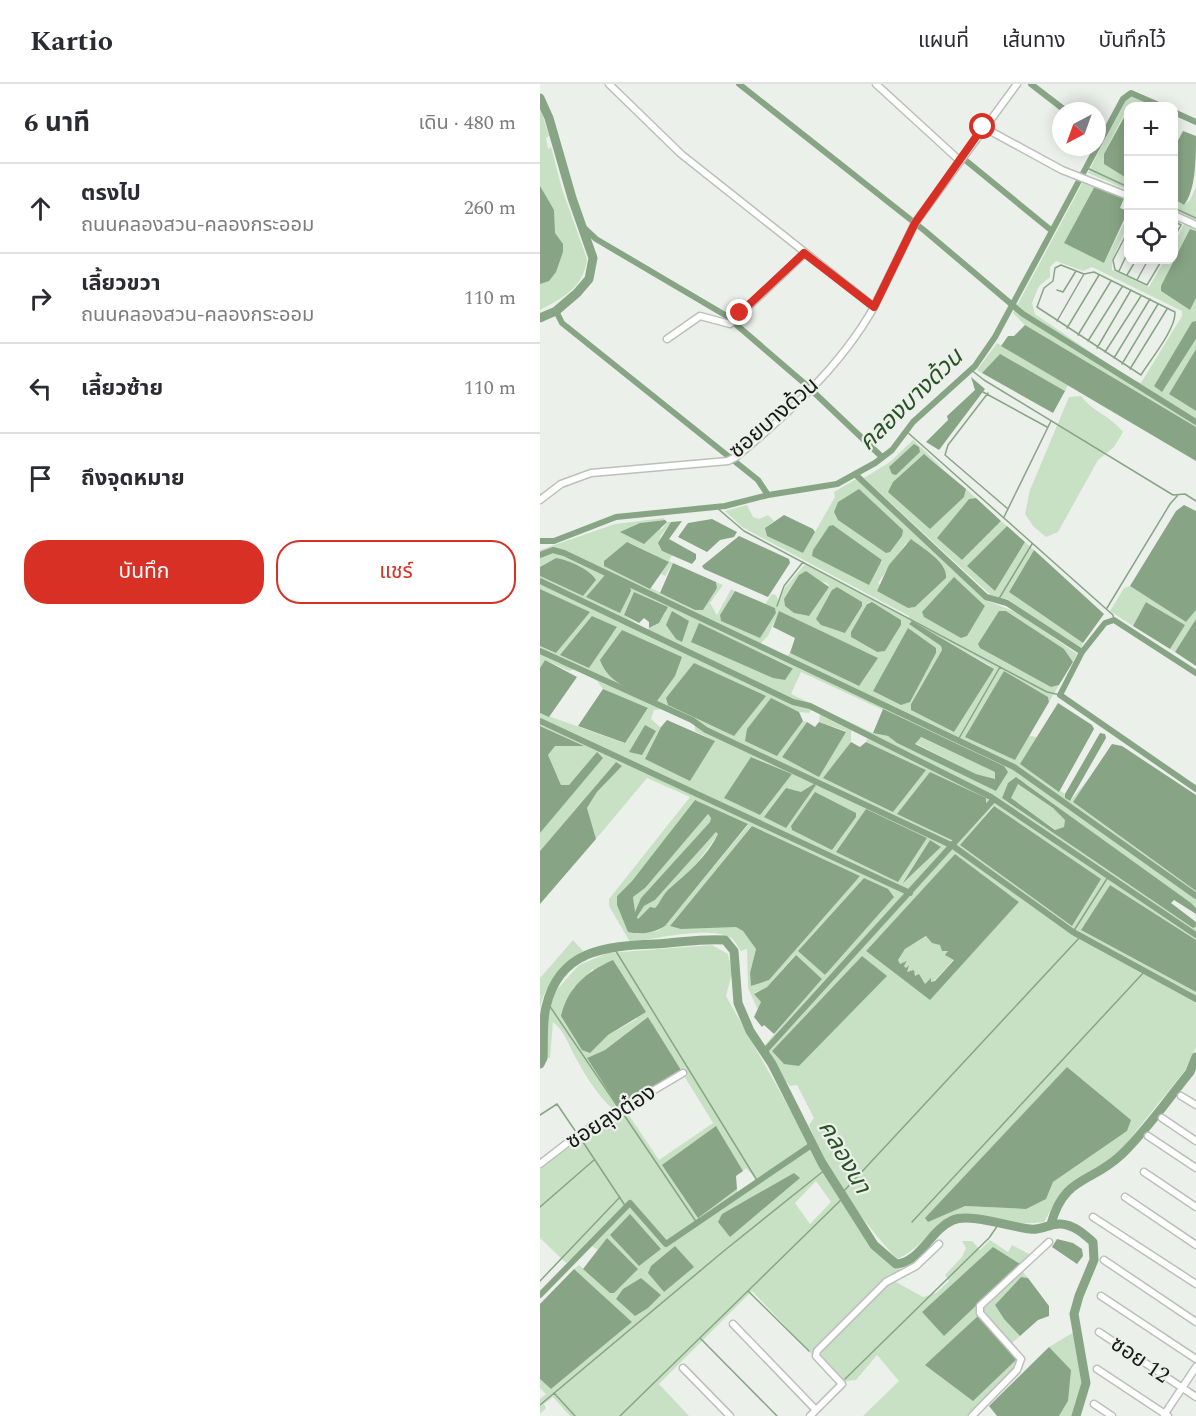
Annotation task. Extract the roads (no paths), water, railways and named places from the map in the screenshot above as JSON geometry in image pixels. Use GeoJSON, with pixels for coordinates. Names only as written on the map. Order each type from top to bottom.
{"type":"FeatureCollection","features":[{"type":"Feature","properties":{"kind":"street"},"geometry":{"type":"LineString","coordinates":[[609,84],[681,154],[874,307]]}},
{"type":"Feature","properties":{"kind":"street"},"geometry":{"type":"LineString","coordinates":[[876,84],[959,160]]}},
{"type":"Feature","properties":{"kind":"street","name":"ซอยบางด้วน"},"geometry":{"type":"LineString","coordinates":[[540,500],[548,492],[574,478],[591,473],[728,461],[738,456],[811,390],[865,324],[915,223],[983,127],[1017,84]]}},
{"type":"Feature","properties":{"kind":"street"},"geometry":{"type":"LineString","coordinates":[[983,127],[1075,176],[1124,194]]}},
{"type":"Feature","properties":{"kind":"street"},"geometry":{"type":"LineString","coordinates":[[1178,217],[1196,225]]}},
{"type":"Feature","properties":{"kind":"street"},"geometry":{"type":"LineString","coordinates":[[667,339],[700,316],[733,322],[804,253]]}},
{"type":"Feature","properties":{"kind":"street","name":"ซอยลุงต๋อง"},"geometry":{"type":"LineString","coordinates":[[540,1164],[575,1137],[683,1073]]}},
{"type":"Feature","properties":{"kind":"street"},"geometry":{"type":"LineString","coordinates":[[1182,1096],[1196,1105]]}},
{"type":"Feature","properties":{"kind":"street"},"geometry":{"type":"LineString","coordinates":[[1162,1119],[1196,1141]]}},
{"type":"Feature","properties":{"kind":"street"},"geometry":{"type":"LineString","coordinates":[[1148,1136],[1196,1168]]}},
{"type":"Feature","properties":{"kind":"street"},"geometry":{"type":"LineString","coordinates":[[1144,1172],[1196,1207]]}},
{"type":"Feature","properties":{"kind":"street"},"geometry":{"type":"LineString","coordinates":[[1125,1197],[1196,1245]]}},
{"type":"Feature","properties":{"kind":"street"},"geometry":{"type":"LineString","coordinates":[[1093,1217],[1196,1284]]}},
{"type":"Feature","properties":{"kind":"street"},"geometry":{"type":"LineString","coordinates":[[972,1416],[1017,1370],[1022,1359],[980,1313],[980,1306],[1049,1242]]}},
{"type":"Feature","properties":{"kind":"street"},"geometry":{"type":"LineString","coordinates":[[810,1416],[842,1384],[816,1356],[817,1351],[886,1282],[916,1266],[939,1244]]}},
{"type":"Feature","properties":{"kind":"street"},"geometry":{"type":"LineString","coordinates":[[1104,1260],[1196,1322]]}},
{"type":"Feature","properties":{"kind":"street"},"geometry":{"type":"LineString","coordinates":[[1101,1296],[1196,1359]]}},
{"type":"Feature","properties":{"kind":"street"},"geometry":{"type":"LineString","coordinates":[[733,1324],[816,1410]]}},
{"type":"Feature","properties":{"kind":"street","name":"ซอย 12"},"geometry":{"type":"LineString","coordinates":[[1099,1332],[1196,1397]]}},
{"type":"Feature","properties":{"kind":"street"},"geometry":{"type":"LineString","coordinates":[[1097,1368],[1165,1415],[1196,1367]]}},
{"type":"Feature","properties":{"kind":"street"},"geometry":{"type":"LineString","coordinates":[[683,1368],[730,1416]]}},
{"type":"Feature","properties":{"kind":"street"},"geometry":{"type":"LineString","coordinates":[[1094,1404],[1112,1416]]}},
{"type":"Feature","properties":{"kind":"waterway"},"geometry":{"type":"LineString","coordinates":[[739,84],[925,231],[1023,314],[1196,422]]}},
{"type":"Feature","properties":{"kind":"waterway"},"geometry":{"type":"LineString","coordinates":[[1031,84],[1054,102]]}},
{"type":"Feature","properties":{"kind":"waterway","name":"คลองบางด้วน"},"geometry":{"type":"LineString","coordinates":[[540,541],[554,541],[616,517],[725,506],[768,495],[837,484],[875,463],[892,450],[913,422],[975,366],[995,337],[1123,99],[1131,93],[1152,102]]}},
{"type":"Feature","properties":{"kind":"waterway"},"geometry":{"type":"LineString","coordinates":[[540,98],[549,118],[572,198],[593,258],[589,279],[577,293],[556,311],[540,318]]}},
{"type":"Feature","properties":{"kind":"waterway","name":"คลองบางด้วน"},"geometry":{"type":"LineString","coordinates":[[1178,114],[1196,122]]}},
{"type":"Feature","properties":{"kind":"waterway"},"geometry":{"type":"LineString","coordinates":[[964,159],[1052,231]]}},
{"type":"Feature","properties":{"kind":"waterway"},"geometry":{"type":"LineString","coordinates":[[1087,168],[1124,185]]}},
{"type":"Feature","properties":{"kind":"waterway"},"geometry":{"type":"LineString","coordinates":[[1178,210],[1196,218]]}},
{"type":"Feature","properties":{"kind":"waterway"},"geometry":{"type":"LineString","coordinates":[[1178,223],[1181,225],[1178,231]]}},
{"type":"Feature","properties":{"kind":"waterway"},"geometry":{"type":"LineString","coordinates":[[582,226],[596,239],[725,315],[804,383],[882,457]]}},
{"type":"Feature","properties":{"kind":"waterway"},"geometry":{"type":"LineString","coordinates":[[1124,239],[1113,260],[1115,270],[1147,285],[1160,264]]}},
{"type":"Feature","properties":{"kind":"waterway"},"geometry":{"type":"LineString","coordinates":[[1119,271],[1124,260]]}},
{"type":"Feature","properties":{"kind":"waterway"},"geometry":{"type":"LineString","coordinates":[[1127,275],[1134,264]]}},
{"type":"Feature","properties":{"kind":"waterway"},"geometry":{"type":"LineString","coordinates":[[1137,280],[1146,264]]}},
{"type":"Feature","properties":{"kind":"waterway"},"geometry":{"type":"LineString","coordinates":[[1061,265],[1084,274],[1094,272],[1175,312],[1167,335],[1141,375],[1037,307],[1044,288],[1053,281],[1055,268],[1061,265]]}},
{"type":"Feature","properties":{"kind":"waterway"},"geometry":{"type":"LineString","coordinates":[[1057,290],[1063,292],[1076,271]]}},
{"type":"Feature","properties":{"kind":"waterway"},"geometry":{"type":"LineString","coordinates":[[1057,321],[1084,274]]}},
{"type":"Feature","properties":{"kind":"waterway"},"geometry":{"type":"LineString","coordinates":[[1067,328],[1099,275]]}},
{"type":"Feature","properties":{"kind":"waterway"},"geometry":{"type":"LineString","coordinates":[[1078,335],[1111,281]]}},
{"type":"Feature","properties":{"kind":"waterway"},"geometry":{"type":"LineString","coordinates":[[1088,341],[1122,287]]}},
{"type":"Feature","properties":{"kind":"waterway"},"geometry":{"type":"LineString","coordinates":[[1097,348],[1131,290]]}},
{"type":"Feature","properties":{"kind":"waterway"},"geometry":{"type":"LineString","coordinates":[[1105,352],[1141,296]]}},
{"type":"Feature","properties":{"kind":"waterway"},"geometry":{"type":"LineString","coordinates":[[1114,358],[1150,299]]}},
{"type":"Feature","properties":{"kind":"waterway"},"geometry":{"type":"LineString","coordinates":[[1122,364],[1158,304]]}},
{"type":"Feature","properties":{"kind":"waterway"},"geometry":{"type":"LineString","coordinates":[[1130,369],[1167,309]]}},
{"type":"Feature","properties":{"kind":"waterway"},"geometry":{"type":"LineString","coordinates":[[556,311],[562,323],[758,480],[768,495]]}},
{"type":"Feature","properties":{"kind":"waterway"},"geometry":{"type":"LineString","coordinates":[[970,369],[984,380],[1173,495],[1185,494],[1196,501]]}},
{"type":"Feature","properties":{"kind":"waterway"},"geometry":{"type":"LineString","coordinates":[[983,392],[1047,427]]}},
{"type":"Feature","properties":{"kind":"waterway"},"geometry":{"type":"LineString","coordinates":[[988,393],[948,445],[945,455],[1008,509]]}},
{"type":"Feature","properties":{"kind":"waterway"},"geometry":{"type":"LineString","coordinates":[[1004,517],[1051,421]]}},
{"type":"Feature","properties":{"kind":"waterway"},"geometry":{"type":"LineString","coordinates":[[906,431],[1113,615],[1114,620]]}},
{"type":"Feature","properties":{"kind":"waterway"},"geometry":{"type":"LineString","coordinates":[[856,475],[986,597],[1007,603],[1082,652],[1060,695],[1196,789]]}},
{"type":"Feature","properties":{"kind":"waterway"},"geometry":{"type":"LineString","coordinates":[[1107,608],[1170,504],[1178,495]]}},
{"type":"Feature","properties":{"kind":"waterway"},"geometry":{"type":"LineString","coordinates":[[716,507],[744,531],[1047,692],[1060,695]]}},
{"type":"Feature","properties":{"kind":"waterway"},"geometry":{"type":"LineString","coordinates":[[997,602],[1032,544]]}},
{"type":"Feature","properties":{"kind":"waterway"},"geometry":{"type":"LineString","coordinates":[[540,555],[553,550],[564,553],[1014,767],[1196,896]]}},
{"type":"Feature","properties":{"kind":"waterway"},"geometry":{"type":"LineString","coordinates":[[777,606],[784,586],[803,562]]}},
{"type":"Feature","properties":{"kind":"waterway"},"geometry":{"type":"LineString","coordinates":[[540,581],[793,702],[810,706],[991,797],[1196,935]]}},
{"type":"Feature","properties":{"kind":"waterway"},"geometry":{"type":"LineString","coordinates":[[1082,652],[1105,623],[1114,620],[1196,673]]}},
{"type":"Feature","properties":{"kind":"waterway"},"geometry":{"type":"LineString","coordinates":[[540,651],[692,720],[706,730],[953,846],[1073,932],[1196,999]]}},
{"type":"Feature","properties":{"kind":"waterway"},"geometry":{"type":"LineString","coordinates":[[958,740],[1000,667]]}},
{"type":"Feature","properties":{"kind":"waterway"},"geometry":{"type":"LineString","coordinates":[[540,721],[910,893]]}},
{"type":"Feature","properties":{"kind":"waterway"},"geometry":{"type":"LineString","coordinates":[[764,1052],[994,799]]}},
{"type":"Feature","properties":{"kind":"waterway"},"geometry":{"type":"LineString","coordinates":[[1073,932],[1108,877]]}},
{"type":"Feature","properties":{"kind":"waterway"},"geometry":{"type":"LineString","coordinates":[[843,1192],[1081,936]]}},
{"type":"Feature","properties":{"kind":"waterway","name":"คลองนา"},"geometry":{"type":"LineString","coordinates":[[540,1064],[543,1058],[546,1007],[552,988],[561,973],[573,963],[587,955],[619,947],[725,940],[734,951],[738,1003],[750,1031],[772,1064],[822,1163],[874,1245],[896,1264],[912,1258],[945,1225],[960,1218],[980,1219],[1034,1229],[1057,1224],[1066,1225],[1078,1230],[1093,1242],[1094,1260],[1074,1314],[1086,1383],[1076,1416]]}},
{"type":"Feature","properties":{"kind":"waterway"},"geometry":{"type":"LineString","coordinates":[[614,948],[758,1182]]}},
{"type":"Feature","properties":{"kind":"waterway"},"geometry":{"type":"LineString","coordinates":[[912,1222],[1145,971]]}},
{"type":"Feature","properties":{"kind":"waterway"},"geometry":{"type":"LineString","coordinates":[[547,1002],[618,1107]]}},
{"type":"Feature","properties":{"kind":"waterway"},"geometry":{"type":"LineString","coordinates":[[1051,1224],[1056,1208],[1063,1197],[1079,1182],[1110,1164],[1140,1135],[1190,1072],[1196,1057]]}},
{"type":"Feature","properties":{"kind":"waterway"},"geometry":{"type":"LineString","coordinates":[[540,1115],[557,1104],[576,1132]]}},
{"type":"Feature","properties":{"kind":"waterway"},"geometry":{"type":"LineString","coordinates":[[624,1115],[697,1223]]}},
{"type":"Feature","properties":{"kind":"waterway"},"geometry":{"type":"LineString","coordinates":[[581,1139],[626,1207]]}},
{"type":"Feature","properties":{"kind":"waterway"},"geometry":{"type":"LineString","coordinates":[[540,1295],[630,1203],[666,1244],[813,1144]]}},
{"type":"Feature","properties":{"kind":"waterway"},"geometry":{"type":"LineString","coordinates":[[540,1207],[594,1160]]}},
{"type":"Feature","properties":{"kind":"waterway"},"geometry":{"type":"LineString","coordinates":[[540,1405],[725,1250],[826,1169]]}},
{"type":"Feature","properties":{"kind":"waterway"},"geometry":{"type":"LineString","coordinates":[[620,1416],[845,1196]]}},
{"type":"Feature","properties":{"kind":"waterway"},"geometry":{"type":"LineString","coordinates":[[540,1281],[620,1197]]}},
{"type":"Feature","properties":{"kind":"waterway"},"geometry":{"type":"LineString","coordinates":[[845,1379],[989,1238],[998,1225]]}},
{"type":"Feature","properties":{"kind":"waterway"},"geometry":{"type":"LineString","coordinates":[[748,1291],[809,1351]]}},
{"type":"Feature","properties":{"kind":"waterway"},"geometry":{"type":"LineString","coordinates":[[700,1338],[777,1416]]}},
{"type":"Feature","properties":{"kind":"waterway"},"geometry":{"type":"LineString","coordinates":[[554,1393],[575,1416]]}}]}
